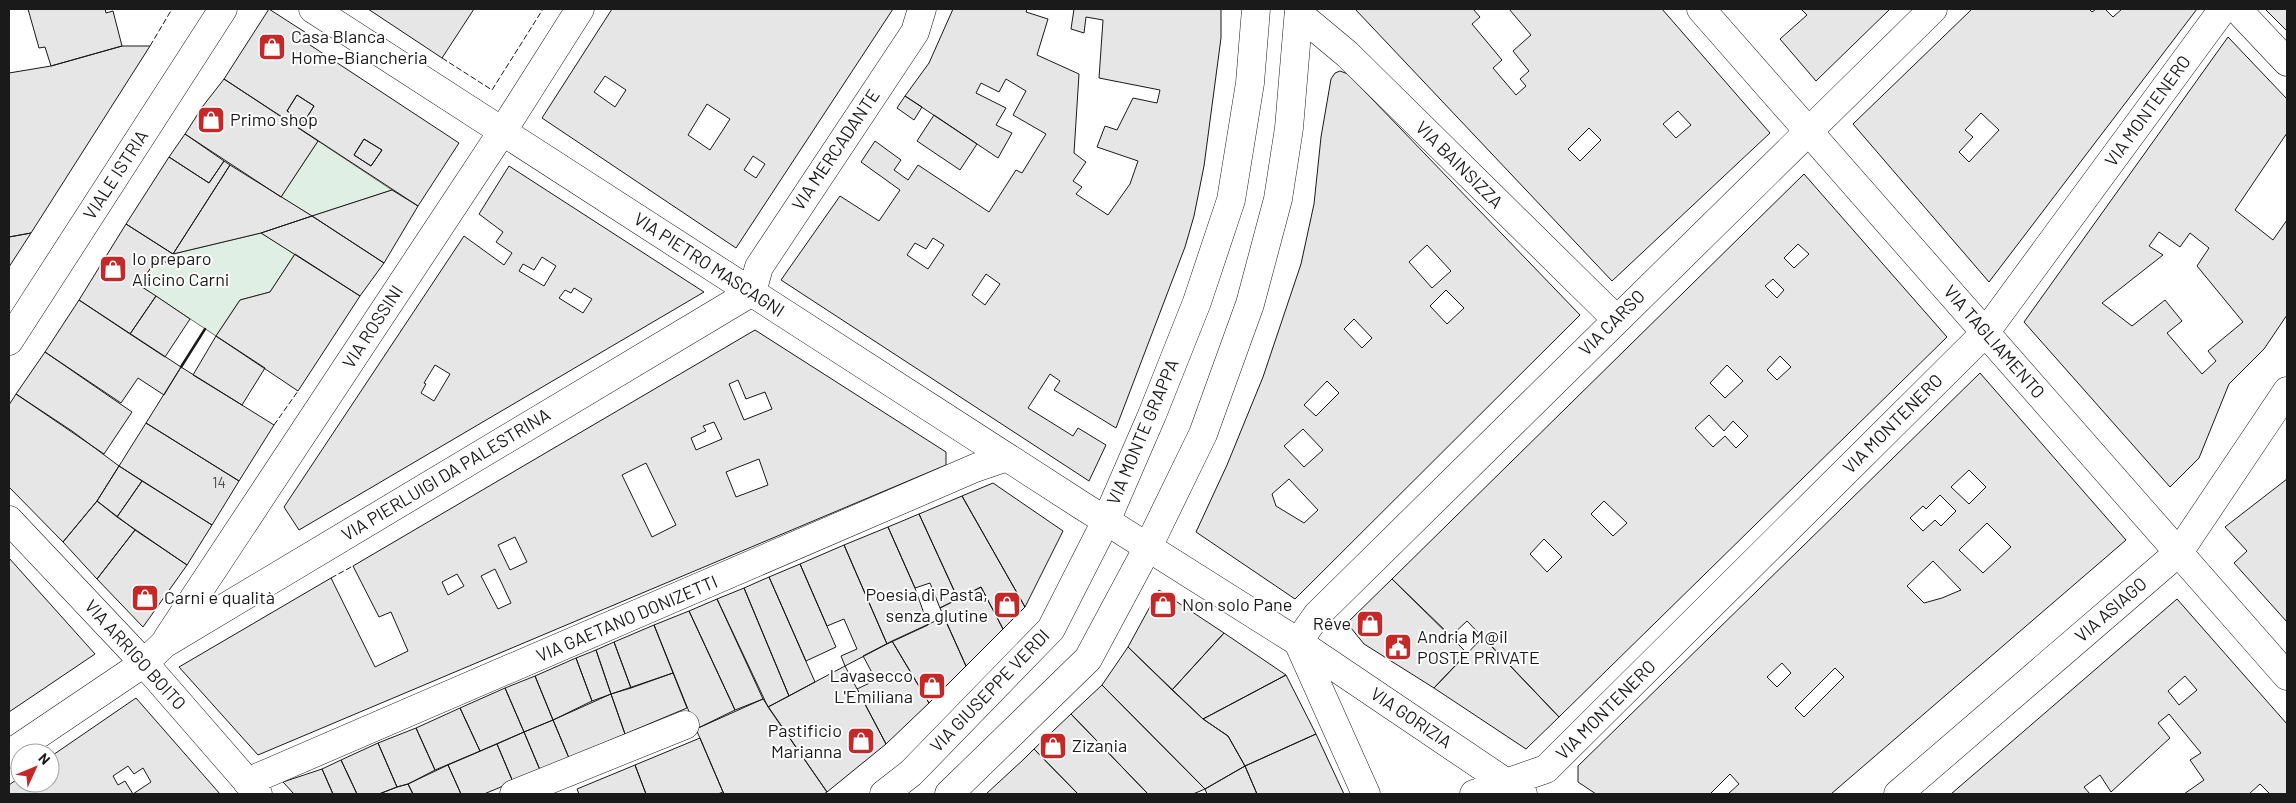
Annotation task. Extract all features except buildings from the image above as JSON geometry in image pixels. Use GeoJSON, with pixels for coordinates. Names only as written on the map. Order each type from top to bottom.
{"type":"FeatureCollection","features":[{"type":"Feature","properties":{"kind":"street","name":"VIALE ISTRIA"},"geometry":{"type":"LineString","coordinates":[[9,341],[223,9]]}},
{"type":"Feature","properties":{"kind":"street","name":"VIA PIETRO MASCAGNI"},"geometry":{"type":"LineString","coordinates":[[314,9],[1106,521]]}},
{"type":"Feature","properties":{"kind":"street","name":"VIA ROSSINI"},"geometry":{"type":"LineString","coordinates":[[164,644],[502,132],[580,9]]}},
{"type":"Feature","properties":{"kind":"street","name":"VIA MERCADANTE"},"geometry":{"type":"LineString","coordinates":[[752,292],[759,267],[914,32],[922,9]]}},
{"type":"Feature","properties":{"kind":"street","name":"VIA MONTE GRAPPA"},"geometry":{"type":"LineString","coordinates":[[1148,547],[1106,521],[1152,415],[1197,302],[1231,200],[1250,83],[1256,9]]}},
{"type":"Feature","properties":{"kind":"street","name":"VIA TAGLIAMENTO"},"geometry":{"type":"LineString","coordinates":[[1700,9],[2287,676]]}},
{"type":"Feature","properties":{"kind":"street","name":"VIA CARSO"},"geometry":{"type":"LineString","coordinates":[[1298,642],[1317,615],[1933,9]]}},
{"type":"Feature","properties":{"kind":"street","name":"VIA MONTENERO"},"geometry":{"type":"LineString","coordinates":[[1474,794],[1514,788],[1546,769],[1985,333],[2224,9]]}},
{"type":"Feature","properties":{"kind":"street"},"geometry":{"type":"LineString","coordinates":[[2237,9],[2287,62]]}},
{"type":"Feature","properties":{"kind":"street"},"geometry":{"type":"LineString","coordinates":[[949,794],[1088,659],[1148,547],[1203,434],[1250,304],[1278,199],[1289,128],[1299,12]]}},
{"type":"Feature","properties":{"kind":"street","name":"VIA BAINSIZZA"},"geometry":{"type":"LineString","coordinates":[[1299,12],[1347,54],[1616,319]]}},
{"type":"Feature","properties":{"kind":"street","name":"VIA PIERLUIGI DA PALESTRINA"},"geometry":{"type":"LineString","coordinates":[[9,754],[144,663],[164,644],[752,292]]}},
{"type":"Feature","properties":{"kind":"street","name":"VIA ASIAGO"},"geometry":{"type":"LineString","coordinates":[[1898,794],[2178,552],[2287,391]]}},
{"type":"Feature","properties":{"kind":"street","name":"VIA GAETANO DONIZETTI"},"geometry":{"type":"LineString","coordinates":[[253,788],[975,468],[1007,457]]}},
{"type":"Feature","properties":{"kind":"street","name":"VIA ARRIGO BOITO"},"geometry":{"type":"LineString","coordinates":[[9,520],[144,663],[253,788]]}},
{"type":"Feature","properties":{"kind":"street","name":"VIA GIUSEPPE VERDI"},"geometry":{"type":"LineString","coordinates":[[884,794],[911,772],[1051,629],[1106,521]]}},
{"type":"Feature","properties":{"kind":"street","name":"VIA GORIZIA"},"geometry":{"type":"LineString","coordinates":[[1148,547],[1298,642],[1514,788]]}},
{"type":"Feature","properties":{"kind":"street"},"geometry":{"type":"LineString","coordinates":[[1298,642],[1366,794]]}},
{"type":"Feature","properties":{"kind":"street"},"geometry":{"type":"LineString","coordinates":[[514,794],[685,725]]}},
{"type":"Feature","properties":{"kind":"green space"},"geometry":{"type":"Polygon","coordinates":[[[318,141],[392,190],[312,216],[281,197],[318,141]]]}},
{"type":"Feature","properties":{"kind":"green space"},"geometry":{"type":"Polygon","coordinates":[[[261,233],[295,254],[270,292],[240,300],[216,336],[139,285],[158,257],[167,263],[173,254],[261,233]]]}},
{"type":"Feature","properties":{"kind":"fence"},"geometry":{"type":"LineString","coordinates":[[150,46],[172,9]]}},
{"type":"Feature","properties":{"kind":"fence"},"geometry":{"type":"LineString","coordinates":[[442,58],[492,90],[543,9]]}},
{"type":"Feature","properties":{"kind":"fence"},"geometry":{"type":"LineString","coordinates":[[274,425],[298,391]]}},
{"type":"Feature","properties":{"kind":"fence"},"geometry":{"type":"LineString","coordinates":[[331,578],[353,566]]}},
{"type":"Feature","properties":{"kind":"wall"},"geometry":{"type":"LineString","coordinates":[[181,367],[205,329]]}},
{"type":"Feature","properties":{"kind":"place","name":"Casa Blanca Home-Biancheria"},"geometry":{"type":"Point","coordinates":[272,47]}},
{"type":"Feature","properties":{"kind":"place","name":"Primo shop"},"geometry":{"type":"Point","coordinates":[211,120]}},
{"type":"Feature","properties":{"kind":"place","name":"Io preparo Alicino Carni"},"geometry":{"type":"Point","coordinates":[113,269]}},
{"type":"Feature","properties":{"kind":"place","name":"Carni e qualità"},"geometry":{"type":"Point","coordinates":[145,598]}},
{"type":"Feature","properties":{"kind":"place","name":"Poesia di Pasta, senza glutine"},"geometry":{"type":"Point","coordinates":[1007,605]}},
{"type":"Feature","properties":{"kind":"place","name":"Non solo Pane"},"geometry":{"type":"Point","coordinates":[1163,605]}},
{"type":"Feature","properties":{"kind":"place","name":"Rêve"},"geometry":{"type":"Point","coordinates":[1370,624]}},
{"type":"Feature","properties":{"kind":"place","name":"Andria M@il POSTE PRIVATE"},"geometry":{"type":"Point","coordinates":[1398,647]}},
{"type":"Feature","properties":{"kind":"place","name":"Lavasecco L'Emiliana"},"geometry":{"type":"Point","coordinates":[932,686]}},
{"type":"Feature","properties":{"kind":"place","name":"Pastificio Marianna"},"geometry":{"type":"Point","coordinates":[861,741]}},
{"type":"Feature","properties":{"kind":"place","name":"Zizania"},"geometry":{"type":"Point","coordinates":[1053,746]}}]}
